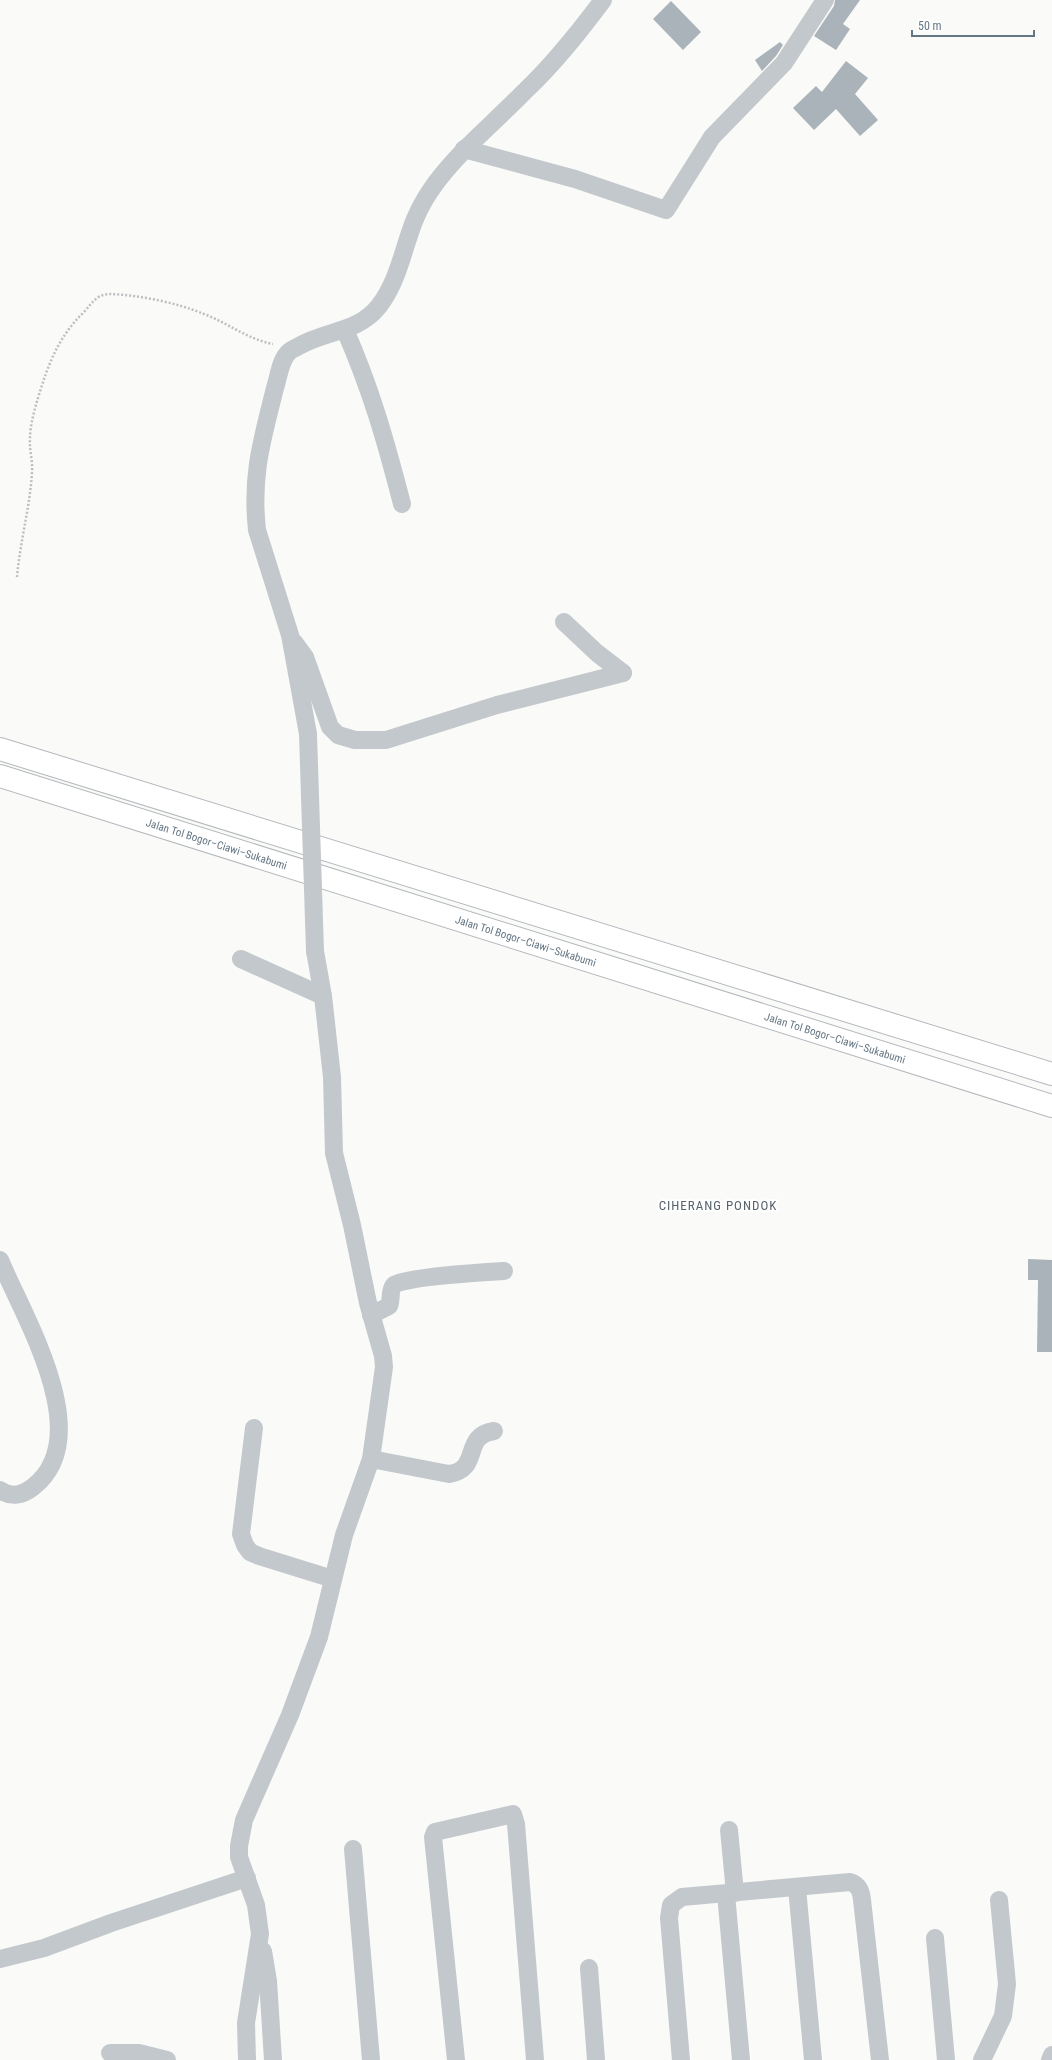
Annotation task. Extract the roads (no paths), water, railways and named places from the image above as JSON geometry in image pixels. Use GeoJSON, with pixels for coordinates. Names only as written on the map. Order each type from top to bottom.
{"type":"FeatureCollection","features":[{"type":"Feature","properties":{"kind":"highway"},"geometry":{"type":"LineString","coordinates":[[0,748],[1052,1074]]}},
{"type":"Feature","properties":{"kind":"highway","name":"Jalan Tol Bogor–Ciawi–Sukabumi"},"geometry":{"type":"LineString","coordinates":[[0,776],[1052,1106]]}},
{"type":"Feature","properties":{"kind":"street"},"geometry":{"type":"LineString","coordinates":[[273,2060],[268,1981],[256,1905],[240,1857],[239,1846],[244,1820],[301,1688],[319,1637],[344,1535],[371,1459],[384,1367],[383,1356],[370,1315],[351,1219],[334,1153],[332,1077],[323,996],[315,951],[308,734],[290,635],[257,530],[255,488],[256,468],[266,416],[282,363],[290,350],[311,340],[344,330],[366,319],[386,296],[399,268],[419,209],[435,185],[464,149],[551,65],[603,0]]}},
{"type":"Feature","properties":{"kind":"street"},"geometry":{"type":"LineString","coordinates":[[464,149],[575,178],[666,210],[712,137],[784,63],[825,0]]}},
{"type":"Feature","properties":{"kind":"street"},"geometry":{"type":"LineString","coordinates":[[344,330],[368,385],[402,504]]}},
{"type":"Feature","properties":{"kind":"street"},"geometry":{"type":"LineString","coordinates":[[290,635],[305,657],[330,727],[338,735],[355,740],[372,741],[386,740],[497,705],[623,673],[597,653],[564,622]]}},
{"type":"Feature","properties":{"kind":"street"},"geometry":{"type":"LineString","coordinates":[[241,959],[323,996]]}},
{"type":"Feature","properties":{"kind":"street"},"geometry":{"type":"LineString","coordinates":[[0,1260],[42,1355],[56,1400],[58,1419],[57,1449],[53,1461],[39,1482],[20,1494],[11,1495],[0,1490]]}},
{"type":"Feature","properties":{"kind":"street"},"geometry":{"type":"LineString","coordinates":[[370,1315],[390,1306],[392,1287],[398,1283],[448,1275],[504,1271]]}},
{"type":"Feature","properties":{"kind":"street"},"geometry":{"type":"LineString","coordinates":[[254,1428],[242,1517],[241,1534],[245,1545],[250,1552],[259,1556],[333,1579]]}},
{"type":"Feature","properties":{"kind":"street"},"geometry":{"type":"LineString","coordinates":[[371,1459],[449,1474],[459,1472],[466,1466],[476,1440],[486,1432],[494,1431]]}},
{"type":"Feature","properties":{"kind":"street"},"geometry":{"type":"LineString","coordinates":[[456,2060],[433,1837],[435,1832],[513,1814],[516,1824],[535,2060]]}},
{"type":"Feature","properties":{"kind":"street"},"geometry":{"type":"LineString","coordinates":[[729,1830],[730,1893],[741,2060]]}},
{"type":"Feature","properties":{"kind":"street"},"geometry":{"type":"LineString","coordinates":[[353,1849],[372,2060]]}},
{"type":"Feature","properties":{"kind":"street"},"geometry":{"type":"LineString","coordinates":[[0,1959],[44,1948],[111,1923],[247,1878]]}},
{"type":"Feature","properties":{"kind":"street"},"geometry":{"type":"LineString","coordinates":[[681,2060],[669,1912],[671,1905],[682,1897],[797,1888],[850,1882],[855,1884],[858,1888],[862,1900],[880,2060]]}},
{"type":"Feature","properties":{"kind":"street"},"geometry":{"type":"LineString","coordinates":[[797,1888],[813,2060]]}},
{"type":"Feature","properties":{"kind":"street"},"geometry":{"type":"LineString","coordinates":[[982,2060],[1003,2016],[1007,1984],[999,1900]]}},
{"type":"Feature","properties":{"kind":"street"},"geometry":{"type":"LineString","coordinates":[[247,2060],[247,2017],[260,1934]]}},
{"type":"Feature","properties":{"kind":"street"},"geometry":{"type":"LineString","coordinates":[[935,1938],[946,2060]]}},
{"type":"Feature","properties":{"kind":"street"},"geometry":{"type":"LineString","coordinates":[[589,1968],[596,2060]]}},
{"type":"Feature","properties":{"kind":"street"},"geometry":{"type":"LineString","coordinates":[[110,2053],[138,2053],[167,2060]]}},
{"type":"Feature","properties":{"kind":"street"},"geometry":{"type":"LineString","coordinates":[[1050,2060],[1052,2055]]}},
{"type":"Feature","properties":{"kind":"district","name":"CIHERANG PONDOK"},"geometry":{"type":"Point","coordinates":[718,1205]}}]}
